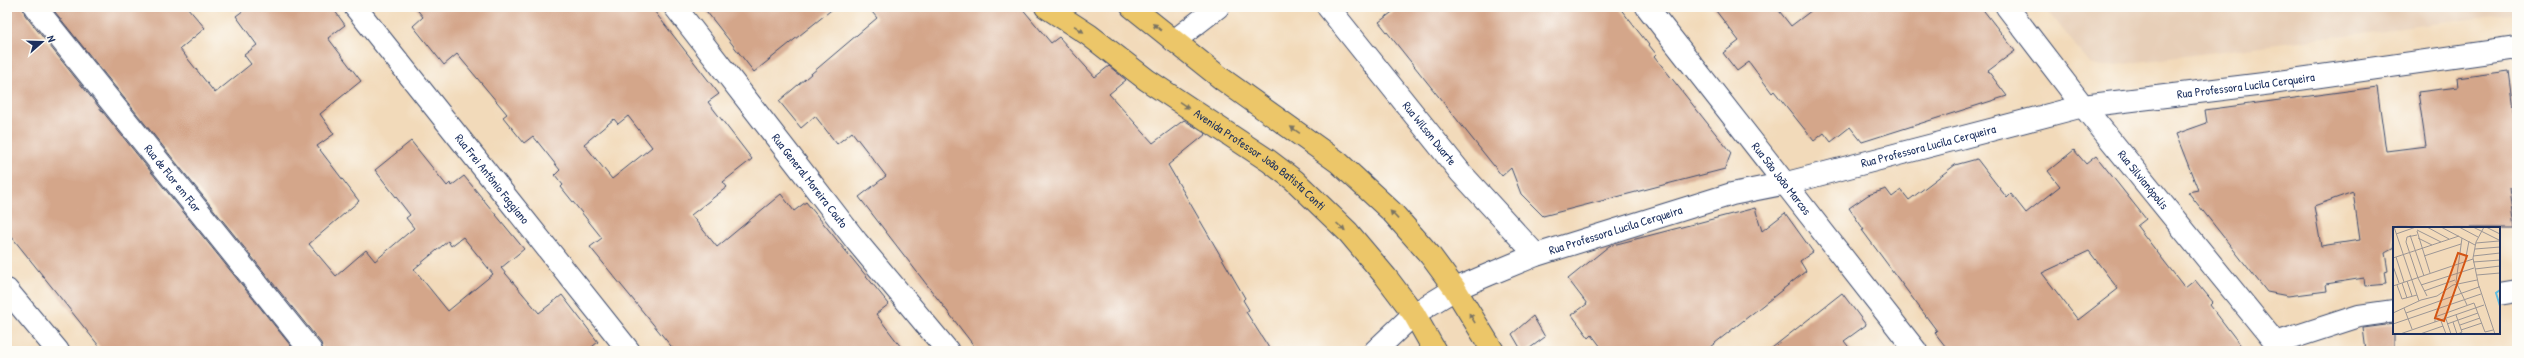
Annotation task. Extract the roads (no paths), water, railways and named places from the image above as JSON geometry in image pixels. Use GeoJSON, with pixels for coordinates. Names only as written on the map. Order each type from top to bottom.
{"type":"FeatureCollection","features":[{"type":"Feature","properties":{"kind":"main road","name":"Avenida Professor João Batista Conti"},"geometry":{"type":"LineString","coordinates":[[1046,7],[1089,35],[1147,80],[1269,161],[1294,180],[1348,232],[1414,314],[1436,351]]}},
{"type":"Feature","properties":{"kind":"main road"},"geometry":{"type":"LineString","coordinates":[[1132,7],[1222,79],[1338,162],[1392,212],[1430,254],[1455,289],[1492,351]]}},
{"type":"Feature","properties":{"kind":"street","name":"Rua de Flor em Flor"},"geometry":{"type":"LineString","coordinates":[[35,7],[311,351]]}},
{"type":"Feature","properties":{"kind":"street","name":"Rua Frei Antônio Faggiano"},"geometry":{"type":"LineString","coordinates":[[355,7],[629,351]]}},
{"type":"Feature","properties":{"kind":"street","name":"Rua General Moreira Couto"},"geometry":{"type":"LineString","coordinates":[[675,7],[857,242],[948,351]]}},
{"type":"Feature","properties":{"kind":"street"},"geometry":{"type":"LineString","coordinates":[[1174,41],[1218,7]]}},
{"type":"Feature","properties":{"kind":"street","name":"Rua Wilson Duarte"},"geometry":{"type":"LineString","coordinates":[[1328,7],[1461,173],[1536,255]]}},
{"type":"Feature","properties":{"kind":"street","name":"Rua São João Marcos"},"geometry":{"type":"LineString","coordinates":[[1647,7],[1787,183],[1916,351]]}},
{"type":"Feature","properties":{"kind":"street","name":"Rua Silvianópolis"},"geometry":{"type":"LineString","coordinates":[[2006,7],[2083,106],[2279,347]]}},
{"type":"Feature","properties":{"kind":"street","name":"Rua Professora Lucila Cerqueira"},"geometry":{"type":"LineString","coordinates":[[1375,351],[1414,314],[1455,289],[1536,255],[1732,194],[1787,183],[2083,106],[2272,84],[2517,48]]}},
{"type":"Feature","properties":{"kind":"street"},"geometry":{"type":"LineString","coordinates":[[7,290],[58,351]]}},
{"type":"Feature","properties":{"kind":"street"},"geometry":{"type":"LineString","coordinates":[[2500,294],[2517,291]]}},
{"type":"Feature","properties":{"kind":"street"},"geometry":{"type":"LineString","coordinates":[[2279,347],[2359,316],[2393,311]]}}]}
